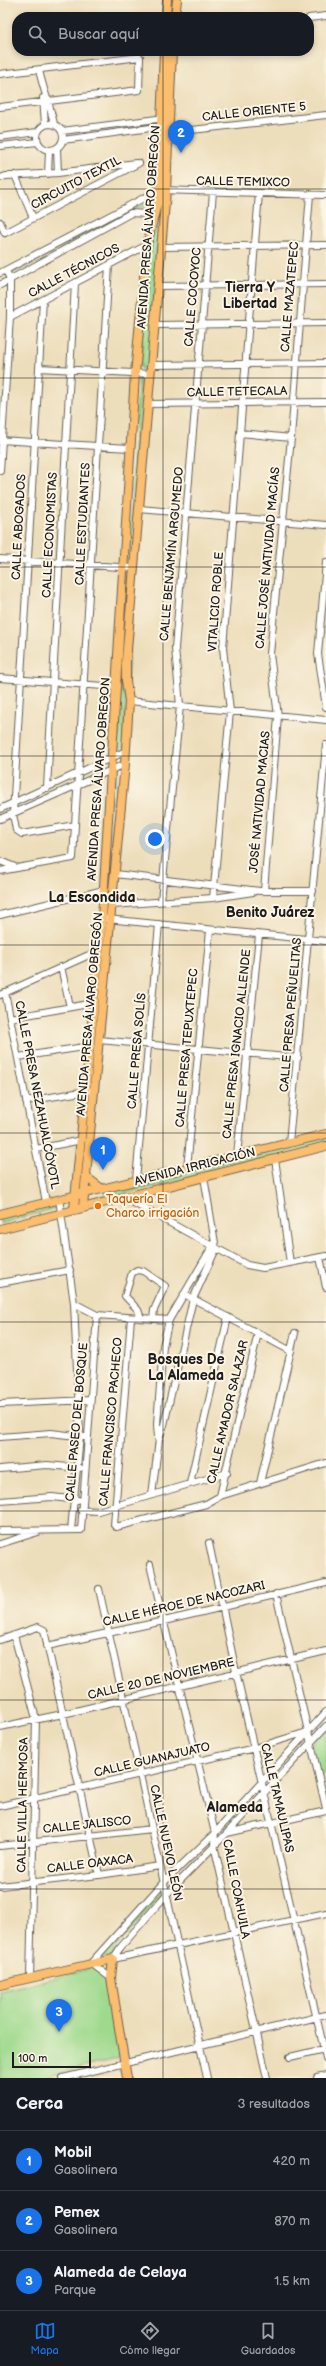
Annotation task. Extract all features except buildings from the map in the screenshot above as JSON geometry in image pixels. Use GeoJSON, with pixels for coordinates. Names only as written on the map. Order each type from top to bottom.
{"type":"FeatureCollection","features":[{"type":"Feature","properties":{"kind":"main road"},"geometry":{"type":"LineString","coordinates":[[166,12],[167,0]]}},
{"type":"Feature","properties":{"kind":"main road"},"geometry":{"type":"LineString","coordinates":[[176,12],[177,0]]}},
{"type":"Feature","properties":{"kind":"main road","name":"AVENIDA PRESA ÁLVARO OBREGÓN"},"geometry":{"type":"LineString","coordinates":[[139,509],[164,220],[164,56]]}},
{"type":"Feature","properties":{"kind":"main road","name":"AVENIDA PRESA ÁLVARO OBREGÓN"},"geometry":{"type":"LineString","coordinates":[[163,128],[169,117],[172,56]]}},
{"type":"Feature","properties":{"kind":"main road","name":"AVENIDA PRESA ÁLVARO OBREGÓN"},"geometry":{"type":"LineString","coordinates":[[135,374],[147,245],[157,202],[163,191]]}},
{"type":"Feature","properties":{"kind":"main road","name":"AVENIDA PRESA ÁLVARO OBREGON"},"geometry":{"type":"LineString","coordinates":[[74,1209],[82,1140],[90,1090],[94,1003],[100,950],[106,919],[104,890],[124,568],[129,448],[135,374]]}},
{"type":"Feature","properties":{"kind":"main road","name":"AVENIDA PRESA ÁLVARO OBREGON"},"geometry":{"type":"LineString","coordinates":[[120,824],[129,701],[126,681],[126,661],[139,509]]}},
{"type":"Feature","properties":{"kind":"main road","name":"AVENIDA PRESA ÁLVARO OBREGÓN"},"geometry":{"type":"LineString","coordinates":[[83,1207],[86,1177],[90,1090],[99,1040],[106,919],[112,905],[120,824]]}},
{"type":"Feature","properties":{"kind":"main road","name":"AVENIDA IRRIGACIÓN"},"geometry":{"type":"LineString","coordinates":[[0,1214],[326,1134]]}},
{"type":"Feature","properties":{"kind":"main road","name":"AVENIDA IRRIGACIÓN"},"geometry":{"type":"LineString","coordinates":[[0,1229],[326,1146]]}},
{"type":"Feature","properties":{"kind":"main road"},"geometry":{"type":"LineString","coordinates":[[86,1177],[102,1188]]}},
{"type":"Feature","properties":{"kind":"main road"},"geometry":{"type":"LineString","coordinates":[[0,1984],[91,1963],[113,1960],[111,1978],[127,2078]]}},
{"type":"Feature","properties":{"kind":"street"},"geometry":{"type":"LineString","coordinates":[[314,17],[326,16]]}},
{"type":"Feature","properties":{"kind":"street"},"geometry":{"type":"LineString","coordinates":[[0,74],[140,57],[139,90],[0,107]]}},
{"type":"Feature","properties":{"kind":"street"},"geometry":{"type":"LineString","coordinates":[[37,132],[38,142],[42,148],[48,150],[57,149],[63,140],[62,131],[54,124],[49,100],[44,93],[38,70]]}},
{"type":"Feature","properties":{"kind":"street"},"geometry":{"type":"LineString","coordinates":[[44,93],[42,101],[45,124]]}},
{"type":"Feature","properties":{"kind":"street","name":"CALLE ORIENTE 5"},"geometry":{"type":"LineString","coordinates":[[163,128],[326,115]]}},
{"type":"Feature","properties":{"kind":"street"},"geometry":{"type":"LineString","coordinates":[[0,137],[37,132],[45,124],[54,124]]}},
{"type":"Feature","properties":{"kind":"street"},"geometry":{"type":"LineString","coordinates":[[62,131],[163,128]]}},
{"type":"Feature","properties":{"kind":"street"},"geometry":{"type":"LineString","coordinates":[[63,140],[163,128]]}},
{"type":"Feature","properties":{"kind":"street"},"geometry":{"type":"LineString","coordinates":[[0,146],[38,142]]}},
{"type":"Feature","properties":{"kind":"street","name":"CIRCUITO TEXTIL"},"geometry":{"type":"LineString","coordinates":[[57,149],[58,173]]}},
{"type":"Feature","properties":{"kind":"street","name":"CIRCUITO TEXTIL"},"geometry":{"type":"LineString","coordinates":[[48,150],[48,174]]}},
{"type":"Feature","properties":{"kind":"street","name":"CIRCUITO TEXTIL"},"geometry":{"type":"LineString","coordinates":[[0,178],[15,175],[48,174],[139,163],[5,233],[0,222]]}},
{"type":"Feature","properties":{"kind":"street"},"geometry":{"type":"LineString","coordinates":[[15,175],[33,218]]}},
{"type":"Feature","properties":{"kind":"street"},"geometry":{"type":"LineString","coordinates":[[0,471],[10,317],[10,280],[3,272],[148,196],[163,191]]}},
{"type":"Feature","properties":{"kind":"street","name":"CALLE TEMIXCO"},"geometry":{"type":"LineString","coordinates":[[163,191],[326,195]]}},
{"type":"Feature","properties":{"kind":"street","name":"CALLE COCOYOC"},"geometry":{"type":"LineString","coordinates":[[195,404],[213,192]]}},
{"type":"Feature","properties":{"kind":"street","name":"VITALICIO ROBLE"},"geometry":{"type":"LineString","coordinates":[[213,898],[230,711],[223,648],[259,193]]}},
{"type":"Feature","properties":{"kind":"street","name":"CALLE MAZATEPEC"},"geometry":{"type":"LineString","coordinates":[[293,403],[310,194]]}},
{"type":"Feature","properties":{"kind":"street"},"geometry":{"type":"LineString","coordinates":[[148,196],[157,202],[164,220]]}},
{"type":"Feature","properties":{"kind":"street"},"geometry":{"type":"LineString","coordinates":[[0,285],[132,213],[147,214],[151,229]]}},
{"type":"Feature","properties":{"kind":"street","name":"CALLE TÉCNICOS"},"geometry":{"type":"LineString","coordinates":[[10,317],[147,245]]}},
{"type":"Feature","properties":{"kind":"street"},"geometry":{"type":"LineString","coordinates":[[161,247],[326,245]]}},
{"type":"Feature","properties":{"kind":"street","name":"CALLE ESTUDIANTES"},"geometry":{"type":"LineString","coordinates":[[18,867],[73,858],[85,684],[109,265]]}},
{"type":"Feature","properties":{"kind":"street","name":"CALLE ECONOMISTAS"},"geometry":{"type":"LineString","coordinates":[[47,788],[75,283]]}},
{"type":"Feature","properties":{"kind":"street"},"geometry":{"type":"LineString","coordinates":[[158,286],[302,283],[326,284]]}},
{"type":"Feature","properties":{"kind":"street","name":"CALLE ABOGADOS"},"geometry":{"type":"LineString","coordinates":[[13,814],[43,300]]}},
{"type":"Feature","properties":{"kind":"street"},"geometry":{"type":"LineString","coordinates":[[155,325],[202,326],[326,323]]}},
{"type":"Feature","properties":{"kind":"street"},"geometry":{"type":"LineString","coordinates":[[152,365],[326,363]]}},
{"type":"Feature","properties":{"kind":"street"},"geometry":{"type":"LineString","coordinates":[[39,368],[151,374]]}},
{"type":"Feature","properties":{"kind":"street","name":"CALLE TETECALA"},"geometry":{"type":"LineString","coordinates":[[148,404],[326,402]]}},
{"type":"Feature","properties":{"kind":"street","name":"CALLE JOSÉ NATIVIDAD MACÍAS"},"geometry":{"type":"LineString","coordinates":[[278,716],[270,654],[291,438],[293,403]]}},
{"type":"Feature","properties":{"kind":"street","name":"CALLE BENJAMÍN ARGUMEDO"},"geometry":{"type":"LineString","coordinates":[[161,901],[165,879],[180,706],[175,648],[195,404]]}},
{"type":"Feature","properties":{"kind":"street"},"geometry":{"type":"LineString","coordinates":[[240,433],[291,438]]}},
{"type":"Feature","properties":{"kind":"street"},"geometry":{"type":"LineString","coordinates":[[1,439],[129,448]]}},
{"type":"Feature","properties":{"kind":"street"},"geometry":{"type":"LineString","coordinates":[[139,509],[283,520],[326,525]]}},
{"type":"Feature","properties":{"kind":"street"},"geometry":{"type":"LineString","coordinates":[[0,559],[134,568]]}},
{"type":"Feature","properties":{"kind":"street"},"geometry":{"type":"LineString","coordinates":[[326,562],[318,654],[326,707]]}},
{"type":"Feature","properties":{"kind":"street"},"geometry":{"type":"LineString","coordinates":[[0,678],[116,687]]}},
{"type":"Feature","properties":{"kind":"street"},"geometry":{"type":"LineString","coordinates":[[129,701],[326,720]]}},
{"type":"Feature","properties":{"kind":"street","name":"JOSÉ NATIVIDAD MACIAS"},"geometry":{"type":"LineString","coordinates":[[262,891],[278,716]]}},
{"type":"Feature","properties":{"kind":"street","name":"CALLE PRESA PEÑUELITAS"},"geometry":{"type":"LineString","coordinates":[[289,1143],[326,745]]}},
{"type":"Feature","properties":{"kind":"street"},"geometry":{"type":"LineString","coordinates":[[0,809],[126,751]]}},
{"type":"Feature","properties":{"kind":"street"},"geometry":{"type":"LineString","coordinates":[[0,819],[125,764]]}},
{"type":"Feature","properties":{"kind":"street"},"geometry":{"type":"LineString","coordinates":[[13,814],[16,830],[22,834],[75,825]]}},
{"type":"Feature","properties":{"kind":"street"},"geometry":{"type":"LineString","coordinates":[[0,861],[18,867]]}},
{"type":"Feature","properties":{"kind":"street"},"geometry":{"type":"LineString","coordinates":[[0,871],[18,867]]}},
{"type":"Feature","properties":{"kind":"street"},"geometry":{"type":"LineString","coordinates":[[115,874],[214,884],[262,891]]}},
{"type":"Feature","properties":{"kind":"street"},"geometry":{"type":"LineString","coordinates":[[0,915],[104,890]]}},
{"type":"Feature","properties":{"kind":"street"},"geometry":{"type":"LineString","coordinates":[[112,905],[213,898],[262,891],[313,891]]}},
{"type":"Feature","properties":{"kind":"street"},"geometry":{"type":"LineString","coordinates":[[106,919],[326,941]]}},
{"type":"Feature","properties":{"kind":"street","name":"CALLE PRESA SOLÍS"},"geometry":{"type":"LineString","coordinates":[[136,1180],[159,924]]}},
{"type":"Feature","properties":{"kind":"street","name":"CALLE PRESA TEPUXTEPEC"},"geometry":{"type":"LineString","coordinates":[[187,1168],[210,930]]}},
{"type":"Feature","properties":{"kind":"street","name":"CALLE PRESA IGNACIO ALLENDE"},"geometry":{"type":"LineString","coordinates":[[237,1156],[248,1053],[258,934]]}},
{"type":"Feature","properties":{"kind":"street"},"geometry":{"type":"LineString","coordinates":[[2,993],[92,952],[100,950]]}},
{"type":"Feature","properties":{"kind":"street"},"geometry":{"type":"LineString","coordinates":[[61,967],[70,1007]]}},
{"type":"Feature","properties":{"kind":"street","name":"CALLE PRESA NEZAHUALCÓYOTL"},"geometry":{"type":"LineString","coordinates":[[2,993],[10,1018],[46,1202]]}},
{"type":"Feature","properties":{"kind":"street"},"geometry":{"type":"LineString","coordinates":[[10,1018],[94,1003]]}},
{"type":"Feature","properties":{"kind":"street"},"geometry":{"type":"LineString","coordinates":[[99,1040],[148,1043],[298,1058]]}},
{"type":"Feature","properties":{"kind":"street"},"geometry":{"type":"LineString","coordinates":[[18,1057],[91,1046]]}},
{"type":"Feature","properties":{"kind":"street"},"geometry":{"type":"LineString","coordinates":[[26,1101],[90,1090]]}},
{"type":"Feature","properties":{"kind":"street"},"geometry":{"type":"LineString","coordinates":[[36,1149],[82,1140]]}},
{"type":"Feature","properties":{"kind":"street"},"geometry":{"type":"LineString","coordinates":[[276,1159],[290,1263]]}},
{"type":"Feature","properties":{"kind":"street"},"geometry":{"type":"LineString","coordinates":[[158,1439],[164,1425],[193,1299],[214,1246],[204,1177]]}},
{"type":"Feature","properties":{"kind":"street"},"geometry":{"type":"LineString","coordinates":[[123,1197],[247,1265],[263,1268],[323,1257],[326,1287]]}},
{"type":"Feature","properties":{"kind":"street","name":"CALLE PASEO DEL BOSQUE"},"geometry":{"type":"LineString","coordinates":[[59,1199],[74,1303],[78,1400],[84,1437],[81,1530],[71,1530],[77,1468],[84,1437],[90,1400],[97,1316]]}},
{"type":"Feature","properties":{"kind":"street"},"geometry":{"type":"LineString","coordinates":[[152,1495],[158,1439],[157,1424],[163,1346],[169,1320],[214,1246]]}},
{"type":"Feature","properties":{"kind":"street"},"geometry":{"type":"LineString","coordinates":[[0,1283],[70,1270]]}},
{"type":"Feature","properties":{"kind":"street"},"geometry":{"type":"LineString","coordinates":[[141,1318],[138,1310],[125,1296],[132,1273],[137,1270],[143,1271],[165,1286],[154,1310],[154,1319]]}},
{"type":"Feature","properties":{"kind":"street"},"geometry":{"type":"LineString","coordinates":[[184,1294],[291,1351]]}},
{"type":"Feature","properties":{"kind":"street"},"geometry":{"type":"LineString","coordinates":[[74,1303],[97,1316],[169,1320]]}},
{"type":"Feature","properties":{"kind":"street"},"geometry":{"type":"LineString","coordinates":[[190,1483],[228,1317]]}},
{"type":"Feature","properties":{"kind":"street","name":"CALLE FRANCISCO PACHECO"},"geometry":{"type":"LineString","coordinates":[[131,1318],[114,1524],[116,1527],[206,1504],[220,1496]]}},
{"type":"Feature","properties":{"kind":"street","name":"CALLE AMADOR SALAZAR"},"geometry":{"type":"LineString","coordinates":[[220,1496],[227,1472],[258,1333]]}},
{"type":"Feature","properties":{"kind":"street"},"geometry":{"type":"LineString","coordinates":[[260,1483],[295,1333]]}},
{"type":"Feature","properties":{"kind":"street"},"geometry":{"type":"LineString","coordinates":[[0,1404],[90,1400]]}},
{"type":"Feature","properties":{"kind":"street"},"geometry":{"type":"LineString","coordinates":[[0,1437],[51,1433],[84,1437]]}},
{"type":"Feature","properties":{"kind":"street"},"geometry":{"type":"LineString","coordinates":[[220,1496],[326,1463]]}},
{"type":"Feature","properties":{"kind":"street"},"geometry":{"type":"LineString","coordinates":[[0,1469],[47,1465],[84,1468]]}},
{"type":"Feature","properties":{"kind":"street"},"geometry":{"type":"LineString","coordinates":[[81,1510],[98,1511],[227,1472]]}},
{"type":"Feature","properties":{"kind":"street"},"geometry":{"type":"LineString","coordinates":[[0,1500],[52,1497],[82,1501]]}},
{"type":"Feature","properties":{"kind":"street"},"geometry":{"type":"LineString","coordinates":[[0,1544],[47,1529]]}},
{"type":"Feature","properties":{"kind":"street"},"geometry":{"type":"LineString","coordinates":[[0,1531],[47,1529],[71,1530]]}},
{"type":"Feature","properties":{"kind":"street","name":"CALLE TAMAULIPAS"},"geometry":{"type":"LineString","coordinates":[[209,1543],[236,1672],[255,1748],[293,1920],[326,2058]]}},
{"type":"Feature","properties":{"kind":"street","name":"CALLE COAHUILA"},"geometry":{"type":"LineString","coordinates":[[150,1565],[215,1833],[214,1845],[267,2078]]}},
{"type":"Feature","properties":{"kind":"street","name":"CALLE HÉROE DE NACOZARI"},"geometry":{"type":"LineString","coordinates":[[47,1646],[222,1608],[326,1583]]}},
{"type":"Feature","properties":{"kind":"street","name":"CALLE NUEVO LEÓN"},"geometry":{"type":"LineString","coordinates":[[98,1589],[207,2078]]}},
{"type":"Feature","properties":{"kind":"street"},"geometry":{"type":"LineString","coordinates":[[227,1833],[326,1810],[276,1594]]}},
{"type":"Feature","properties":{"kind":"street"},"geometry":{"type":"LineString","coordinates":[[0,1640],[41,1627],[63,1714],[99,1875]]}},
{"type":"Feature","properties":{"kind":"street","name":"CALLE VILLA HERMOSA"},"geometry":{"type":"LineString","coordinates":[[14,1635],[36,1719],[30,1978]]}},
{"type":"Feature","properties":{"kind":"street","name":"CALLE 20 DE NOVIEMBRE"},"geometry":{"type":"LineString","coordinates":[[0,1727],[63,1714],[326,1651]]}},
{"type":"Feature","properties":{"kind":"street"},"geometry":{"type":"LineString","coordinates":[[111,1978],[91,1963],[163,1882],[215,1833],[326,1712]]}},
{"type":"Feature","properties":{"kind":"street"},"geometry":{"type":"LineString","coordinates":[[113,1960],[120,1948],[166,1895],[227,1833],[326,1726]]}},
{"type":"Feature","properties":{"kind":"street","name":"CALLE GUANAJUATO"},"geometry":{"type":"LineString","coordinates":[[0,1806],[255,1748],[308,1732]]}},
{"type":"Feature","properties":{"kind":"street","name":"CALLE JALISCO"},"geometry":{"type":"LineString","coordinates":[[0,1846],[152,1830]]}},
{"type":"Feature","properties":{"kind":"street","name":"CALLE OAXACA"},"geometry":{"type":"LineString","coordinates":[[0,1886],[99,1875],[160,1866]]}},
{"type":"Feature","properties":{"kind":"street"},"geometry":{"type":"LineString","coordinates":[[113,1960],[178,1947],[326,1913]]}},
{"type":"Feature","properties":{"kind":"street"},"geometry":{"type":"LineString","coordinates":[[63,2078],[326,2015]]}},
{"type":"Feature","properties":{"kind":"street"},"geometry":{"type":"LineString","coordinates":[[290,2057],[324,2049]]}},
{"type":"Feature","properties":{"kind":"street"},"geometry":{"type":"LineString","coordinates":[[112,2066],[124,2053]]}},
{"type":"Feature","properties":{"kind":"street"},"geometry":{"type":"LineString","coordinates":[[317,2078],[326,2076]]}},
{"type":"Feature","properties":{"kind":"green space"},"geometry":{"type":"Polygon","coordinates":[[[148,200],[153,203],[149,212],[145,207],[139,207],[13,273],[10,273],[148,200]]]}},
{"type":"Feature","properties":{"kind":"green space"},"geometry":{"type":"Polygon","coordinates":[[[158,210],[157,273],[148,370],[143,370],[141,368],[145,288],[153,229],[158,210]]]}},
{"type":"Feature","properties":{"kind":"green space"},"geometry":{"type":"Polygon","coordinates":[[[139,378],[145,380],[145,383],[123,749],[120,752],[118,746],[121,707],[119,695],[139,378]]]}},
{"type":"Feature","properties":{"kind":"green space"},"geometry":{"type":"Polygon","coordinates":[[[116,771],[118,773],[107,914],[116,771]]]}},
{"type":"Feature","properties":{"kind":"green space"},"geometry":{"type":"Polygon","coordinates":[[[106,922],[81,1190],[83,1154],[106,922]]]}},
{"type":"Feature","properties":{"kind":"green space"},"geometry":{"type":"Polygon","coordinates":[[[326,1138],[326,1144],[95,1201],[90,1199],[135,1185],[326,1138]]]}},
{"type":"Feature","properties":{"kind":"green space"},"geometry":{"type":"Polygon","coordinates":[[[57,1204],[59,1207],[0,1224],[0,1218],[57,1204]]]}},
{"type":"Feature","properties":{"kind":"green space"},"geometry":{"type":"Polygon","coordinates":[[[326,1727],[326,1773],[318,1776],[311,1744],[326,1727]]]}},
{"type":"Feature","properties":{"kind":"green space"},"geometry":{"type":"Polygon","coordinates":[[[163,1890],[163,1893],[114,1949],[112,1956],[98,1959],[163,1890]]]}},
{"type":"Feature","properties":{"kind":"green space"},"geometry":{"type":"Polygon","coordinates":[[[92,1968],[101,1972],[107,1981],[121,2053],[117,2059],[41,2078],[0,2078],[0,1991],[92,1968]]]}},
{"type":"Feature","properties":{"kind":"place","name":"Pemex"},"geometry":{"type":"Point","coordinates":[181,153]}},
{"type":"Feature","properties":{"kind":"place","name":"Mobil"},"geometry":{"type":"Point","coordinates":[103,1170]}},
{"type":"Feature","properties":{"kind":"place","name":"Taquería El Charco irrigación"},"geometry":{"type":"Point","coordinates":[98,1206]}},
{"type":"Feature","properties":{"kind":"place","name":"Alameda de Celaya"},"geometry":{"type":"Point","coordinates":[59,2032]}},
{"type":"Feature","properties":{"kind":"district","name":"Tierra Y Libertad"},"geometry":{"type":"Point","coordinates":[250,296]}},
{"type":"Feature","properties":{"kind":"district","name":"La Escondida"},"geometry":{"type":"Point","coordinates":[92,897]}},
{"type":"Feature","properties":{"kind":"district","name":"Benito Juárez"},"geometry":{"type":"Point","coordinates":[270,912]}},
{"type":"Feature","properties":{"kind":"district","name":"Bosques De La Alameda"},"geometry":{"type":"Point","coordinates":[186,1368]}},
{"type":"Feature","properties":{"kind":"district","name":"Alameda"},"geometry":{"type":"Point","coordinates":[235,1807]}}]}
